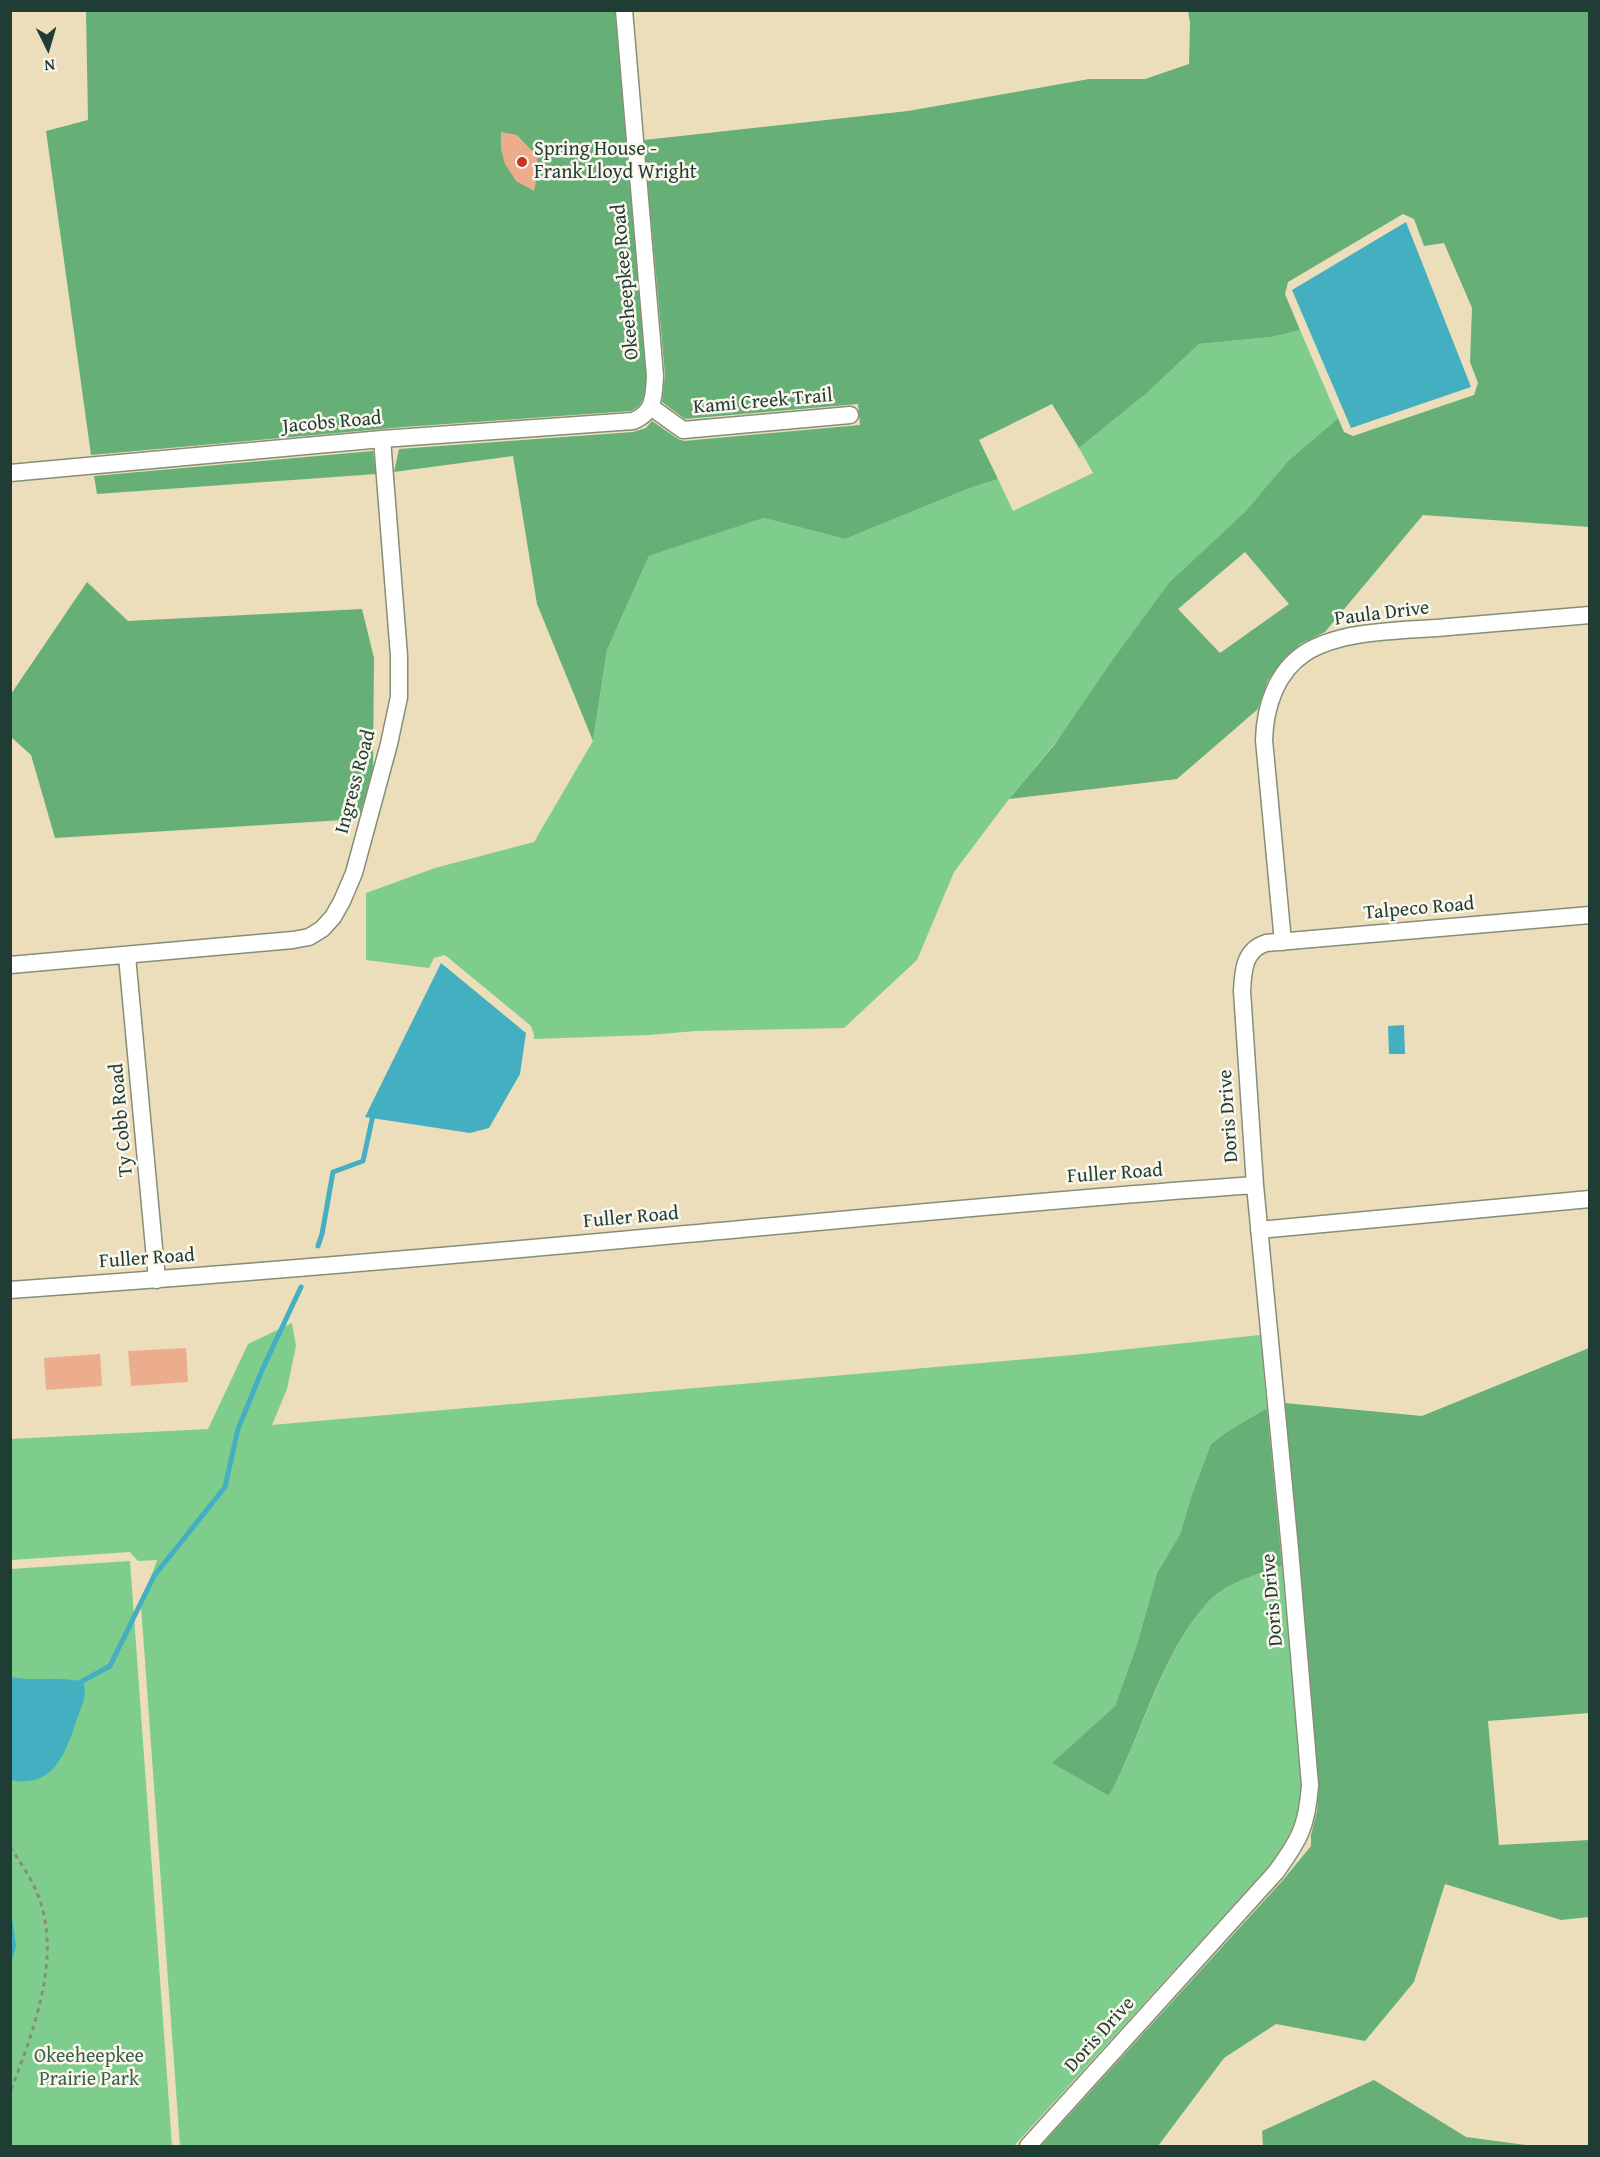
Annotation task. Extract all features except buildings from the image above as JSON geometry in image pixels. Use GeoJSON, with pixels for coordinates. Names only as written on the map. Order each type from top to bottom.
{"type":"FeatureCollection","features":[{"type":"Feature","properties":{"kind":"street","name":"Okeeheepkee Road"},"geometry":{"type":"LineString","coordinates":[[624,10],[656,376],[651,407]]}},
{"type":"Feature","properties":{"kind":"street","name":"Kami Creek Trail"},"geometry":{"type":"LineString","coordinates":[[651,407],[683,430],[850,415]]}},
{"type":"Feature","properties":{"kind":"street","name":"Jacobs Road"},"geometry":{"type":"LineString","coordinates":[[10,473],[382,439],[633,421],[642,417],[651,407]]}},
{"type":"Feature","properties":{"kind":"street","name":"Ingress Road"},"geometry":{"type":"LineString","coordinates":[[10,965],[293,940],[309,937],[322,929],[333,917],[354,873],[389,744],[399,697],[399,645],[382,439]]}},
{"type":"Feature","properties":{"kind":"street","name":"Paula Drive"},"geometry":{"type":"LineString","coordinates":[[1283,942],[1264,740],[1265,719],[1277,685],[1297,660],[1323,644],[1384,632],[1590,615]]}},
{"type":"Feature","properties":{"kind":"street","name":"Talpeco Road"},"geometry":{"type":"LineString","coordinates":[[1253,950],[1266,943],[1590,915]]}},
{"type":"Feature","properties":{"kind":"street","name":"Doris Drive"},"geometry":{"type":"LineString","coordinates":[[1028,2146],[1276,1872],[1296,1845],[1308,1808],[1310,1785],[1255,1185],[1242,991],[1243,968],[1253,950]]}},
{"type":"Feature","properties":{"kind":"street","name":"Ty Cobb Road"},"geometry":{"type":"LineString","coordinates":[[127,956],[157,1280]]}},
{"type":"Feature","properties":{"kind":"street","name":"Fuller Road"},"geometry":{"type":"LineString","coordinates":[[10,1290],[157,1280],[1025,1202],[1255,1185]]}},
{"type":"Feature","properties":{"kind":"street"},"geometry":{"type":"LineString","coordinates":[[1259,1230],[1590,1199]]}},
{"type":"Feature","properties":{"kind":"path"},"geometry":{"type":"LineString","coordinates":[[10,1847],[29,1876],[41,1903],[48,1947],[40,2003],[27,2049],[10,2092]]}},
{"type":"Feature","properties":{"kind":"green space"},"geometry":{"type":"Polygon","coordinates":[[[86,11],[615,11],[646,376],[644,397],[640,405],[631,411],[404,427],[91,455],[46,131],[88,120],[86,11]]]}},
{"type":"Feature","properties":{"kind":"green space"},"geometry":{"type":"Polygon","coordinates":[[[1188,11],[1589,11],[1589,527],[1423,515],[1325,632],[1300,644],[1277,668],[1268,680],[1258,709],[1177,779],[1009,799],[1055,744],[1169,583],[1246,511],[1288,461],[1338,418],[1344,432],[1353,436],[1474,395],[1478,383],[1470,362],[1472,308],[1444,243],[1424,246],[1414,219],[1403,214],[1288,282],[1285,294],[1300,330],[1272,337],[1199,344],[1147,393],[1079,448],[1052,404],[979,440],[998,479],[970,488],[845,539],[764,518],[649,556],[607,650],[593,741],[537,604],[513,456],[394,472],[399,449],[633,432],[646,428],[652,421],[684,441],[860,425],[858,404],[685,419],[662,402],[665,375],[644,140],[908,111],[1089,79],[1145,79],[1189,64],[1188,11]],[[1245,552],[1178,609],[1220,653],[1289,604],[1245,552]]]}},
{"type":"Feature","properties":{"kind":"green space"},"geometry":{"type":"Polygon","coordinates":[[[1300,330],[1338,418],[1288,461],[1009,799],[954,872],[917,960],[844,1028],[696,1031],[534,1039],[531,1026],[445,955],[434,958],[429,968],[366,960],[366,893],[435,868],[534,842],[593,741],[607,650],[649,556],[764,518],[845,539],[970,488],[998,479],[1013,511],[1093,473],[1079,448],[1147,393],[1199,344],[1272,337],[1300,330]]]}},
{"type":"Feature","properties":{"kind":"green space"},"geometry":{"type":"Polygon","coordinates":[[[373,451],[376,474],[97,494],[94,476],[373,451]]]}},
{"type":"Feature","properties":{"kind":"green space"},"geometry":{"type":"Polygon","coordinates":[[[87,582],[128,621],[362,609],[374,658],[373,768],[359,819],[55,838],[31,755],[11,737],[11,694],[87,582]]]}},
{"type":"Feature","properties":{"kind":"green space"},"geometry":{"type":"Polygon","coordinates":[[[292,1323],[296,1346],[287,1389],[272,1425],[1073,1355],[1260,1335],[1267,1408],[1211,1444],[1180,1534],[1157,1573],[1137,1644],[1115,1706],[1053,1763],[1109,1796],[1165,1669],[1192,1622],[1209,1601],[1224,1589],[1282,1566],[1301,1785],[1298,1809],[1288,1836],[1270,1865],[1014,2146],[180,2146],[141,1606],[157,1560],[138,1561],[130,1552],[11,1560],[11,1439],[208,1429],[248,1344],[292,1323]]]}},
{"type":"Feature","properties":{"kind":"green space"},"geometry":{"type":"Polygon","coordinates":[[[1589,1348],[1589,1713],[1488,1721],[1499,1845],[1589,1840],[1589,1917],[1561,1920],[1445,1884],[1414,1982],[1365,2041],[1276,2024],[1224,2058],[1158,2146],[1041,2146],[1283,1880],[1311,1846],[1319,1784],[1285,1403],[1422,1416],[1589,1348]]]}},
{"type":"Feature","properties":{"kind":"green space"},"geometry":{"type":"Polygon","coordinates":[[[1267,1408],[1282,1566],[1224,1589],[1209,1601],[1192,1622],[1177,1645],[1153,1695],[1109,1796],[1052,1763],[1115,1706],[1137,1644],[1157,1573],[1180,1534],[1211,1444],[1267,1408]]]}},
{"type":"Feature","properties":{"kind":"green space","name":"Okeeheepkee Prairie Park"},"geometry":{"type":"Polygon","coordinates":[[[130,1561],[172,2146],[11,2146],[11,1569],[130,1561]]]}},
{"type":"Feature","properties":{"kind":"green space"},"geometry":{"type":"Polygon","coordinates":[[[1374,2080],[1466,2137],[1533,2146],[1263,2146],[1262,2131],[1374,2080]]]}},
{"type":"Feature","properties":{"kind":"water"},"geometry":{"type":"Polygon","coordinates":[[[1406,222],[1471,387],[1351,428],[1292,290],[1406,222]]]}},
{"type":"Feature","properties":{"kind":"water"},"geometry":{"type":"Polygon","coordinates":[[[441,963],[526,1033],[520,1074],[489,1128],[470,1133],[365,1117],[441,963]]]}},
{"type":"Feature","properties":{"kind":"water"},"geometry":{"type":"Polygon","coordinates":[[[1404,1025],[1405,1054],[1389,1054],[1388,1026],[1404,1025]]]}},
{"type":"Feature","properties":{"kind":"water"},"geometry":{"type":"Polygon","coordinates":[[[11,1677],[83,1682],[85,1693],[83,1702],[67,1746],[55,1767],[37,1779],[11,1780],[11,1677]]]}},
{"type":"Feature","properties":{"kind":"water"},"geometry":{"type":"Polygon","coordinates":[[[11,1910],[16,1946],[11,1964],[11,1910]]]}},
{"type":"Feature","properties":{"kind":"waterway"},"geometry":{"type":"LineString","coordinates":[[318,1246],[333,1172],[363,1161],[373,1115]]}},
{"type":"Feature","properties":{"kind":"waterway"},"geometry":{"type":"LineString","coordinates":[[77,1684],[110,1666],[154,1576],[225,1487],[238,1429],[263,1368],[301,1287]]}},
{"type":"Feature","properties":{"kind":"place","name":"Spring House - Frank Lloyd Wright"},"geometry":{"type":"Point","coordinates":[522,162]}}]}
